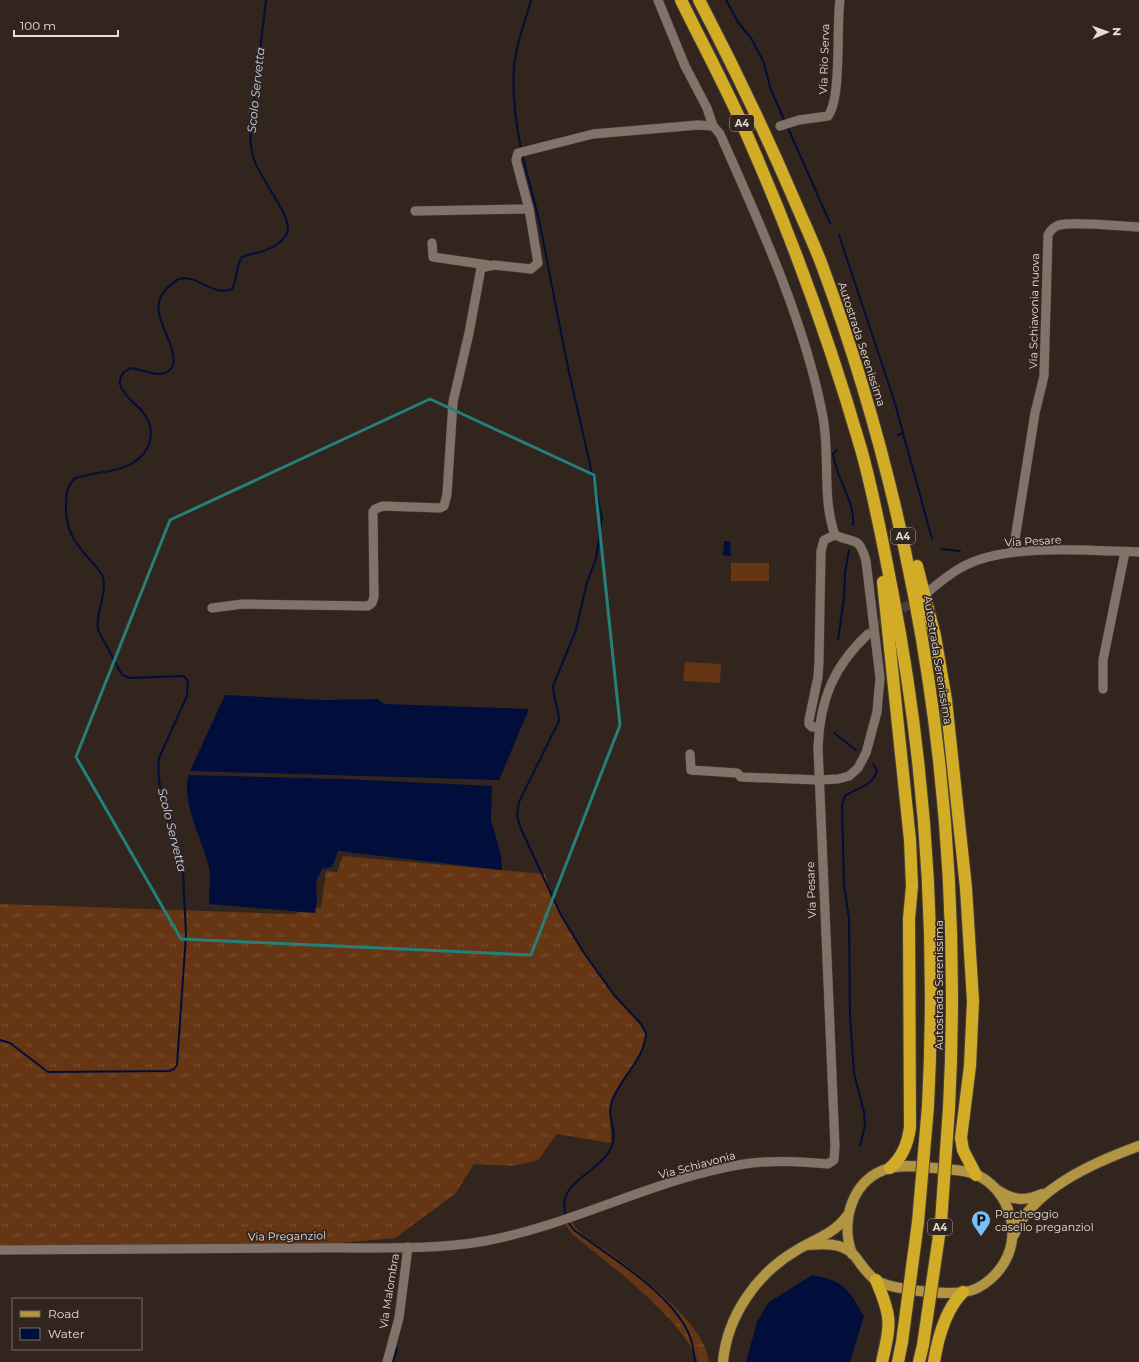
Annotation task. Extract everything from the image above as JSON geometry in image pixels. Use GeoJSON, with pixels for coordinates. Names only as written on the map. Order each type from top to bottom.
{"type":"FeatureCollection","features":[{"type":"Feature","properties":{"kind":"highway","name":"Autostrada Serenissima"},"geometry":{"type":"LineString","coordinates":[[681,0],[746,132],[776,201],[834,360],[872,490],[901,635],[914,722],[924,819],[929,889],[932,1033],[928,1106],[918,1222],[898,1362]]}},
{"type":"Feature","properties":{"kind":"highway","name":"Autostrada Serenissima"},"geometry":{"type":"LineString","coordinates":[[699,0],[730,59],[770,144],[822,264],[863,384],[905,545],[922,634],[936,721],[946,817],[951,890],[953,1035],[941,1222],[923,1345],[919,1362]]}},
{"type":"Feature","properties":{"kind":"highway"},"geometry":{"type":"LineString","coordinates":[[883,458],[896,484],[904,513],[935,636],[946,700],[966,888],[973,1002],[970,1066],[961,1138],[963,1150],[976,1175]]}},
{"type":"Feature","properties":{"kind":"highway"},"geometry":{"type":"LineString","coordinates":[[872,490],[870,510],[882,567],[886,601],[909,832],[912,886],[909,919],[910,1126],[907,1145],[896,1163],[890,1168]]}},
{"type":"Feature","properties":{"kind":"highway"},"geometry":{"type":"LineString","coordinates":[[876,1280],[889,1316],[889,1327],[882,1362]]}},
{"type":"Feature","properties":{"kind":"highway"},"geometry":{"type":"LineString","coordinates":[[934,1362],[946,1314],[952,1304],[963,1292]]}},
{"type":"Feature","properties":{"kind":"main road"},"geometry":{"type":"LineString","coordinates":[[997,1190],[1010,1215],[1012,1238],[1010,1249],[1000,1269],[984,1284],[963,1292],[940,1292],[900,1288],[876,1280],[866,1272],[852,1254],[847,1236],[848,1215],[853,1200],[863,1185],[873,1176],[890,1168],[959,1170],[976,1175],[1010,1198],[1028,1200],[1048,1192],[1079,1172],[1117,1154],[1139,1146]]}},
{"type":"Feature","properties":{"kind":"main road"},"geometry":{"type":"LineString","coordinates":[[1012,1238],[1024,1216],[1048,1192]]}},
{"type":"Feature","properties":{"kind":"main road"},"geometry":{"type":"LineString","coordinates":[[723,1362],[731,1327],[750,1292],[772,1269],[796,1250],[835,1230],[848,1215]]}},
{"type":"Feature","properties":{"kind":"main road"},"geometry":{"type":"LineString","coordinates":[[807,1245],[829,1244],[852,1254]]}},
{"type":"Feature","properties":{"kind":"street"},"geometry":{"type":"LineString","coordinates":[[658,0],[685,66],[707,108],[713,126],[725,147],[777,267],[811,369],[823,412],[828,500],[835,535]]}},
{"type":"Feature","properties":{"kind":"street","name":"Via Rio Serva"},"geometry":{"type":"LineString","coordinates":[[785,124],[828,116],[834,104],[840,0]]}},
{"type":"Feature","properties":{"kind":"street"},"geometry":{"type":"LineString","coordinates":[[432,243],[433,257],[488,265],[531,269],[535,267],[538,262],[537,251],[516,155],[524,151],[593,134],[698,125],[713,126]]}},
{"type":"Feature","properties":{"kind":"street"},"geometry":{"type":"LineString","coordinates":[[416,211],[529,209]]}},
{"type":"Feature","properties":{"kind":"street","name":"Via Schiavonia nuova"},"geometry":{"type":"LineString","coordinates":[[1012,552],[1035,413],[1044,376],[1048,235],[1052,229],[1058,225],[1069,224],[1139,227]]}},
{"type":"Feature","properties":{"kind":"street"},"geometry":{"type":"LineString","coordinates":[[212,608],[243,604],[360,607],[368,606],[372,603],[374,587],[374,509],[383,506],[440,508],[444,506],[446,502],[453,402],[469,332],[478,276],[481,268],[488,265]]}},
{"type":"Feature","properties":{"kind":"street"},"geometry":{"type":"LineString","coordinates":[[690,754],[691,770],[737,773],[741,777],[819,780],[849,776],[858,768],[866,753],[877,712],[880,678],[866,561],[863,549],[854,540],[835,535],[824,540],[821,551],[818,677],[809,720],[809,724],[819,727]]}},
{"type":"Feature","properties":{"kind":"street","name":"Via Pesare"},"geometry":{"type":"LineString","coordinates":[[929,591],[952,573],[966,565],[978,560],[1012,552],[1139,552]]}},
{"type":"Feature","properties":{"kind":"street"},"geometry":{"type":"LineString","coordinates":[[1103,689],[1103,660],[1125,552]]}},
{"type":"Feature","properties":{"kind":"street","name":"Via Pesare"},"geometry":{"type":"LineString","coordinates":[[834,1160],[835,1146],[819,780],[819,727],[824,698],[831,681],[856,645],[868,634]]}},
{"type":"Feature","properties":{"kind":"street","name":"Via Schiavonia"},"geometry":{"type":"LineString","coordinates":[[573,1216],[667,1184],[736,1166],[782,1161],[828,1164],[834,1160]]}},
{"type":"Feature","properties":{"kind":"street","name":"Via Preganziol"},"geometry":{"type":"LineString","coordinates":[[0,1250],[408,1247],[485,1241],[573,1216]]}},
{"type":"Feature","properties":{"kind":"street","name":"Via Malombra"},"geometry":{"type":"LineString","coordinates":[[387,1362],[399,1318],[408,1247]]}},
{"type":"Feature","properties":{"kind":"highlighted area"},"geometry":{"type":"Polygon","coordinates":[[[430,399],[594,475],[620,725],[531,955],[181,939],[76,757],[170,520],[430,399]]]}},
{"type":"Feature","properties":{"kind":"green space"},"geometry":{"type":"Polygon","coordinates":[[[731,563],[769,563],[769,581],[731,581],[731,563]]]}},
{"type":"Feature","properties":{"kind":"green space"},"geometry":{"type":"Polygon","coordinates":[[[685,662],[721,664],[720,683],[683,681],[685,662]]]}},
{"type":"Feature","properties":{"kind":"green space"},"geometry":{"type":"Polygon","coordinates":[[[343,856],[545,874],[557,906],[574,938],[604,983],[632,1013],[644,1028],[646,1033],[642,1049],[613,1099],[610,1108],[611,1143],[557,1134],[538,1160],[514,1166],[474,1164],[455,1194],[395,1238],[274,1249],[0,1248],[0,904],[292,914],[321,907],[326,871],[337,872],[343,856]]]}},
{"type":"Feature","properties":{"kind":"green space"},"geometry":{"type":"Polygon","coordinates":[[[572,1222],[578,1231],[635,1272],[668,1300],[696,1332],[705,1347],[709,1362],[698,1362],[690,1346],[662,1311],[624,1276],[573,1235],[565,1224],[572,1222]]]}},
{"type":"Feature","properties":{"kind":"water"},"geometry":{"type":"Polygon","coordinates":[[[724,541],[730,541],[731,556],[723,555],[724,541]]]}},
{"type":"Feature","properties":{"kind":"water"},"geometry":{"type":"Polygon","coordinates":[[[225,695],[322,700],[378,699],[384,704],[529,709],[499,780],[190,771],[225,695]]]}},
{"type":"Feature","properties":{"kind":"water"},"geometry":{"type":"Polygon","coordinates":[[[189,775],[344,779],[492,786],[491,820],[501,855],[502,870],[338,851],[332,867],[322,869],[316,881],[317,901],[315,913],[209,904],[209,867],[193,821],[187,796],[189,775]]]}},
{"type":"Feature","properties":{"kind":"water"},"geometry":{"type":"Polygon","coordinates":[[[812,1275],[823,1277],[839,1283],[854,1299],[864,1316],[850,1362],[746,1362],[757,1322],[768,1303],[812,1275]]]}},
{"type":"Feature","properties":{"kind":"waterway","name":"Scolo Servetta"},"geometry":{"type":"LineString","coordinates":[[0,1040],[10,1043],[48,1072],[169,1071],[174,1069],[177,1065],[186,935],[183,871],[162,799],[158,768],[159,758],[187,696],[188,681],[184,676],[130,678],[122,675],[98,630],[98,617],[104,585],[103,578],[72,535],[67,521],[66,497],[68,488],[74,479],[81,476],[110,471],[131,464],[138,459],[148,447],[151,432],[150,425],[141,410],[123,391],[120,385],[120,380],[123,373],[130,368],[159,374],[169,371],[173,366],[171,346],[163,326],[159,306],[161,297],[167,288],[177,280],[186,278],[218,290],[225,291],[232,289],[238,265],[242,257],[272,248],[282,240],[287,233],[287,221],[284,213],[253,158],[250,135],[266,0]]}},
{"type":"Feature","properties":{"kind":"waterway"},"geometry":{"type":"LineString","coordinates":[[521,150],[515,108],[514,66],[519,41],[531,0]]}},
{"type":"Feature","properties":{"kind":"waterway"},"geometry":{"type":"LineString","coordinates":[[726,0],[738,22],[751,38],[764,63],[770,87],[785,122]]}},
{"type":"Feature","properties":{"kind":"waterway"},"geometry":{"type":"LineString","coordinates":[[787,126],[830,223]]}},
{"type":"Feature","properties":{"kind":"waterway"},"geometry":{"type":"LineString","coordinates":[[522,154],[539,220],[568,368],[602,517],[596,559],[587,582],[576,630],[553,686],[559,721],[519,802],[517,816],[521,829],[561,915],[582,950],[614,995],[641,1024],[646,1033],[645,1042],[637,1060],[612,1101],[610,1114],[614,1138],[609,1152],[603,1160],[571,1187],[566,1195],[564,1205],[566,1216]]}},
{"type":"Feature","properties":{"kind":"waterway"},"geometry":{"type":"LineString","coordinates":[[839,235],[894,400],[932,539]]}},
{"type":"Feature","properties":{"kind":"waterway"},"geometry":{"type":"LineString","coordinates":[[898,435],[903,433]]}},
{"type":"Feature","properties":{"kind":"waterway"},"geometry":{"type":"LineString","coordinates":[[837,450],[833,454],[851,507],[853,525]]}},
{"type":"Feature","properties":{"kind":"waterway"},"geometry":{"type":"LineString","coordinates":[[941,549],[960,551]]}},
{"type":"Feature","properties":{"kind":"waterway"},"geometry":{"type":"LineString","coordinates":[[838,640],[849,550]]}},
{"type":"Feature","properties":{"kind":"waterway"},"geometry":{"type":"LineString","coordinates":[[834,733],[856,750]]}},
{"type":"Feature","properties":{"kind":"waterway"},"geometry":{"type":"LineString","coordinates":[[860,1146],[865,1126],[864,1112],[854,1073],[850,1018],[849,918],[844,884],[842,805],[845,796],[868,784],[872,780],[877,771],[873,764]]}},
{"type":"Feature","properties":{"kind":"waterway"},"geometry":{"type":"LineString","coordinates":[[568,1222],[574,1230],[637,1276],[667,1302],[679,1317],[690,1335],[695,1362]]}},
{"type":"Feature","properties":{"kind":"waterway"},"geometry":{"type":"LineString","coordinates":[[393,1362],[397,1348]]}},
{"type":"Feature","properties":{"kind":"tunnel"},"geometry":{"type":"LineString","coordinates":[[869,633],[919,597]]}},
{"type":"Feature","properties":{"kind":"place","name":"Parcheggio casello preganziol"},"geometry":{"type":"Point","coordinates":[981,1237]}}]}
